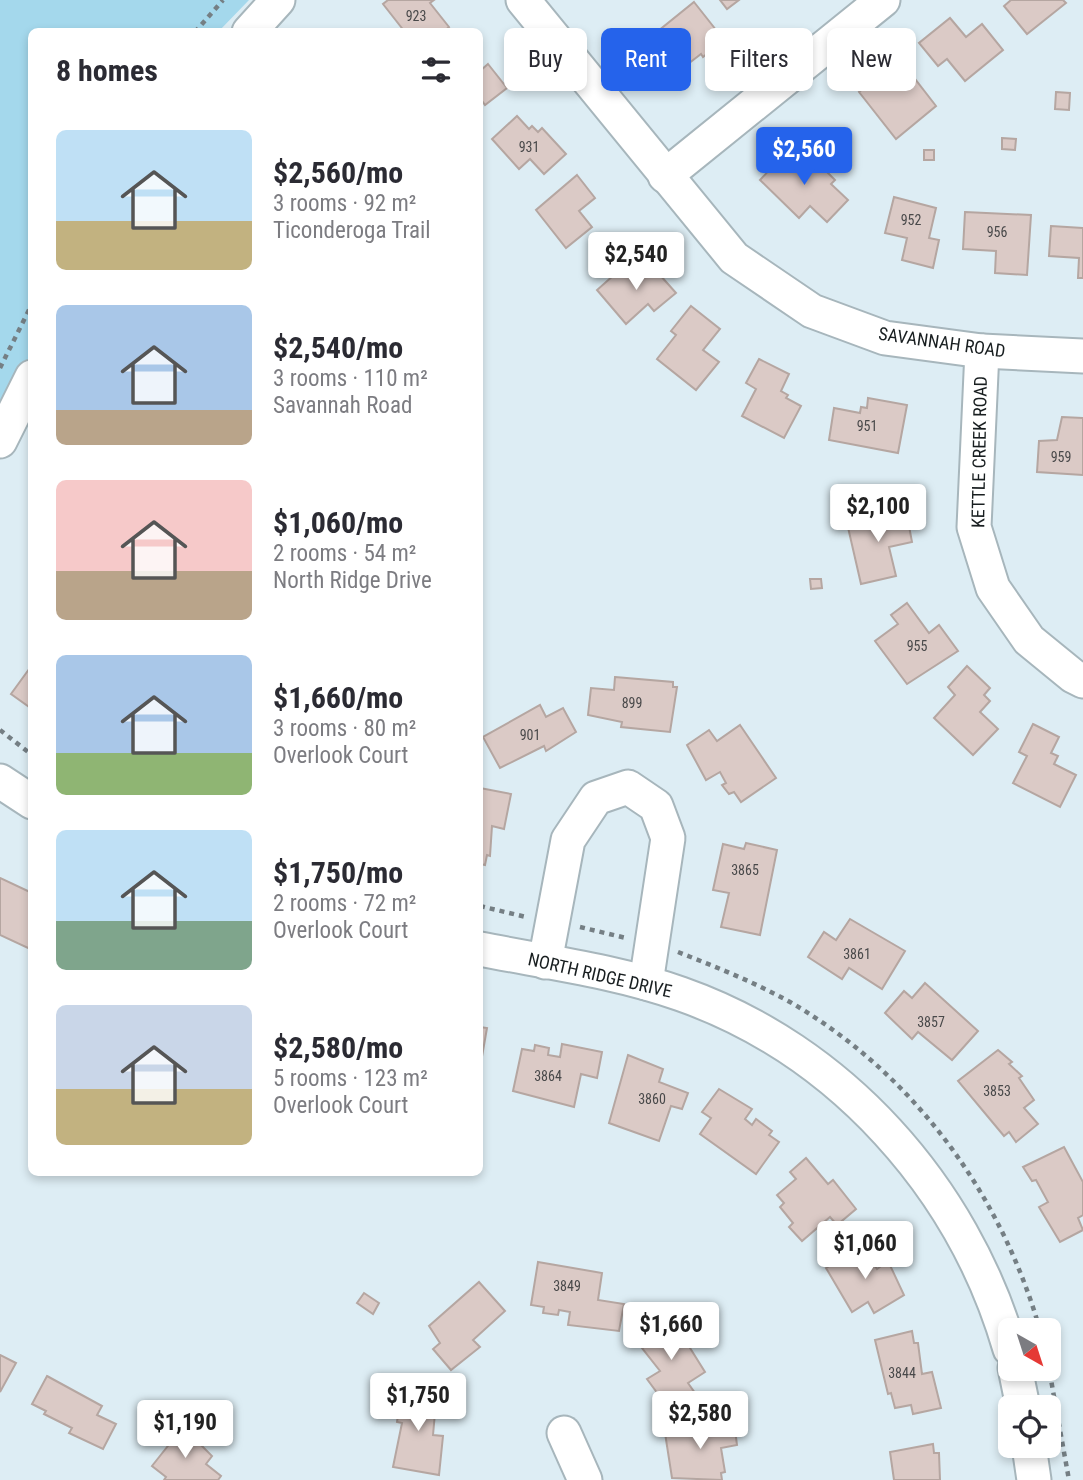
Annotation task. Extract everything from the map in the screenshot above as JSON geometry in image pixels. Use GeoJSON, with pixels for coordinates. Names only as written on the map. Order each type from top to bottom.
{"type":"FeatureCollection","features":[{"type":"Feature","properties":{"kind":"street"},"geometry":{"type":"LineString","coordinates":[[253,28],[278,0]]}},
{"type":"Feature","properties":{"kind":"street","name":"SAVANNAH ROAD"},"geometry":{"type":"LineString","coordinates":[[523,0],[664,176],[734,258],[811,311],[885,338],[982,351],[1083,356]]}},
{"type":"Feature","properties":{"kind":"street"},"geometry":{"type":"LineString","coordinates":[[664,176],[883,0]]}},
{"type":"Feature","properties":{"kind":"street","name":"KETTLE CREEK ROAD"},"geometry":{"type":"LineString","coordinates":[[982,351],[974,527],[993,588],[1029,640],[1083,681]]}},
{"type":"Feature","properties":{"kind":"street"},"geometry":{"type":"LineString","coordinates":[[0,441],[28,385]]}},
{"type":"Feature","properties":{"kind":"street"},"geometry":{"type":"LineString","coordinates":[[0,781],[28,799]]}},
{"type":"Feature","properties":{"kind":"street"},"geometry":{"type":"LineString","coordinates":[[545,962],[568,840],[596,798],[628,787],[656,806],[668,838],[646,983]]}},
{"type":"Feature","properties":{"kind":"street","name":"NORTH RIDGE DRIVE"},"geometry":{"type":"LineString","coordinates":[[483,949],[646,983],[716,1009],[759,1030],[818,1069],[881,1124],[912,1158],[954,1218],[999,1318]]}},
{"type":"Feature","properties":{"kind":"street"},"geometry":{"type":"LineString","coordinates":[[564,1433],[585,1480]]}},
{"type":"Feature","properties":{"kind":"street"},"geometry":{"type":"LineString","coordinates":[[1030,1458],[1034,1480]]}},
{"type":"Feature","properties":{"kind":"path"},"geometry":{"type":"LineString","coordinates":[[198,28],[223,0]]}},
{"type":"Feature","properties":{"kind":"path"},"geometry":{"type":"LineString","coordinates":[[0,368],[28,312]]}},
{"type":"Feature","properties":{"kind":"path"},"geometry":{"type":"LineString","coordinates":[[0,730],[28,752]]}},
{"type":"Feature","properties":{"kind":"path"},"geometry":{"type":"LineString","coordinates":[[1051,1381],[1069,1480]]}},
{"type":"Feature","properties":{"kind":"shaded area"},"geometry":{"type":"Polygon","coordinates":[[[0,0],[249,0],[222,28],[28,28],[28,360],[0,416],[0,0]]]}},
{"type":"Feature","properties":{"kind":"building"},"geometry":{"type":"Polygon","coordinates":[[[388,0],[434,0],[430,3],[449,27],[402,28],[383,4],[388,0]]]}},
{"type":"Feature","properties":{"kind":"building"},"geometry":{"type":"Polygon","coordinates":[[[720,0],[739,0],[727,9],[720,0]]]}},
{"type":"Feature","properties":{"kind":"building"},"geometry":{"type":"Polygon","coordinates":[[[1011,0],[1063,0],[1066,3],[1027,34],[1004,6],[1011,0]]]}},
{"type":"Feature","properties":{"kind":"building"},"geometry":{"type":"Polygon","coordinates":[[[694,2],[715,28],[705,28],[705,55],[703,57],[701,54],[691,62],[691,28],[662,28],[694,2]]]}},
{"type":"Feature","properties":{"kind":"building"},"geometry":{"type":"Polygon","coordinates":[[[950,18],[966,37],[982,24],[1003,50],[965,81],[947,59],[938,66],[919,43],[950,18]]]}},
{"type":"Feature","properties":{"kind":"building"},"geometry":{"type":"Polygon","coordinates":[[[488,64],[504,84],[504,90],[485,105],[483,68],[488,64]]]}},
{"type":"Feature","properties":{"kind":"building"},"geometry":{"type":"Polygon","coordinates":[[[916,80],[936,106],[896,139],[859,92],[916,91],[916,80]]]}},
{"type":"Feature","properties":{"kind":"building"},"geometry":{"type":"Polygon","coordinates":[[[1056,92],[1070,93],[1069,110],[1055,109],[1056,92]]]}},
{"type":"Feature","properties":{"kind":"building"},"geometry":{"type":"Polygon","coordinates":[[[517,116],[529,129],[532,126],[538,132],[542,128],[566,154],[544,174],[530,159],[519,169],[492,139],[517,116]]]}},
{"type":"Feature","properties":{"kind":"building"},"geometry":{"type":"Polygon","coordinates":[[[1002,138],[1016,139],[1015,150],[1002,149],[1002,138]]]}},
{"type":"Feature","properties":{"kind":"building"},"geometry":{"type":"Polygon","coordinates":[[[791,147],[816,171],[821,166],[835,180],[831,184],[848,200],[827,222],[810,206],[799,218],[760,180],[791,147]]]}},
{"type":"Feature","properties":{"kind":"building"},"geometry":{"type":"Polygon","coordinates":[[[924,150],[934,150],[934,160],[924,160],[924,150]]]}},
{"type":"Feature","properties":{"kind":"building"},"geometry":{"type":"Polygon","coordinates":[[[577,175],[595,198],[579,211],[592,227],[566,248],[536,210],[577,175]]]}},
{"type":"Feature","properties":{"kind":"building"},"geometry":{"type":"Polygon","coordinates":[[[894,197],[936,208],[929,238],[939,240],[933,268],[902,260],[907,238],[885,233],[894,197]]]}},
{"type":"Feature","properties":{"kind":"building"},"geometry":{"type":"Polygon","coordinates":[[[965,212],[1031,215],[1027,275],[995,273],[996,251],[963,249],[965,212]]]}},
{"type":"Feature","properties":{"kind":"building"},"geometry":{"type":"Polygon","coordinates":[[[1051,226],[1083,228],[1083,278],[1078,278],[1079,258],[1049,256],[1051,226]]]}},
{"type":"Feature","properties":{"kind":"building"},"geometry":{"type":"Polygon","coordinates":[[[651,265],[676,293],[654,311],[648,304],[626,324],[597,290],[623,267],[633,278],[651,265]]]}},
{"type":"Feature","properties":{"kind":"building"},"geometry":{"type":"Polygon","coordinates":[[[691,306],[720,329],[703,350],[719,362],[696,390],[657,359],[676,335],[671,331],[691,306]]]}},
{"type":"Feature","properties":{"kind":"building"},"geometry":{"type":"Polygon","coordinates":[[[759,359],[789,374],[781,391],[788,395],[786,398],[801,406],[784,438],[742,416],[756,389],[746,383],[759,359]]]}},
{"type":"Feature","properties":{"kind":"building"},"geometry":{"type":"Polygon","coordinates":[[[868,398],[907,405],[898,453],[829,440],[834,408],[860,413],[861,407],[867,408],[868,398]]]}},
{"type":"Feature","properties":{"kind":"building"},"geometry":{"type":"Polygon","coordinates":[[[1062,417],[1083,418],[1083,475],[1037,472],[1039,441],[1057,440],[1062,417]]]}},
{"type":"Feature","properties":{"kind":"building"},"geometry":{"type":"Polygon","coordinates":[[[906,510],[912,542],[889,547],[896,576],[861,584],[847,523],[906,510]]]}},
{"type":"Feature","properties":{"kind":"building"},"geometry":{"type":"Polygon","coordinates":[[[810,579],[821,579],[822,588],[811,589],[810,579]]]}},
{"type":"Feature","properties":{"kind":"building"},"geometry":{"type":"Polygon","coordinates":[[[907,603],[929,633],[939,625],[958,651],[907,684],[875,641],[898,624],[891,615],[907,603]]]}},
{"type":"Feature","properties":{"kind":"building"},"geometry":{"type":"Polygon","coordinates":[[[967,666],[990,688],[984,695],[990,701],[980,712],[998,729],[973,755],[934,718],[955,695],[948,687],[967,666]]]}},
{"type":"Feature","properties":{"kind":"building"},"geometry":{"type":"Polygon","coordinates":[[[28,671],[28,706],[11,694],[28,671]]]}},
{"type":"Feature","properties":{"kind":"building"},"geometry":{"type":"Polygon","coordinates":[[[615,677],[673,682],[673,687],[677,687],[670,732],[621,727],[622,722],[588,715],[591,688],[614,690],[615,677]]]}},
{"type":"Feature","properties":{"kind":"building"},"geometry":{"type":"Polygon","coordinates":[[[540,705],[546,717],[563,708],[576,732],[546,751],[544,746],[500,768],[483,737],[540,705]]]}},
{"type":"Feature","properties":{"kind":"building"},"geometry":{"type":"Polygon","coordinates":[[[1033,724],[1059,737],[1051,753],[1058,756],[1054,764],[1076,775],[1060,807],[1013,783],[1027,756],[1019,752],[1033,724]]]}},
{"type":"Feature","properties":{"kind":"building"},"geometry":{"type":"Polygon","coordinates":[[[740,725],[776,778],[741,802],[734,792],[729,794],[722,785],[726,783],[720,772],[706,780],[687,745],[709,730],[717,741],[740,725]]]}},
{"type":"Feature","properties":{"kind":"building"},"geometry":{"type":"Polygon","coordinates":[[[483,789],[511,794],[504,829],[492,826],[490,856],[487,855],[485,865],[483,789]]]}},
{"type":"Feature","properties":{"kind":"building"},"geometry":{"type":"Polygon","coordinates":[[[746,843],[777,850],[760,935],[721,927],[729,893],[713,890],[723,844],[744,849],[746,843]]]}},
{"type":"Feature","properties":{"kind":"building"},"geometry":{"type":"Polygon","coordinates":[[[0,878],[28,891],[28,948],[0,935],[0,878]]]}},
{"type":"Feature","properties":{"kind":"building"},"geometry":{"type":"Polygon","coordinates":[[[850,919],[905,951],[882,989],[849,968],[842,979],[808,957],[824,932],[836,940],[850,919]]]}},
{"type":"Feature","properties":{"kind":"building"},"geometry":{"type":"Polygon","coordinates":[[[925,983],[978,1031],[952,1060],[918,1032],[912,1039],[885,1013],[904,991],[912,998],[925,983]]]}},
{"type":"Feature","properties":{"kind":"building"},"geometry":{"type":"Polygon","coordinates":[[[483,1027],[487,1028],[483,1051],[483,1027]]]}},
{"type":"Feature","properties":{"kind":"building"},"geometry":{"type":"Polygon","coordinates":[[[562,1044],[602,1052],[597,1078],[581,1074],[574,1107],[513,1091],[522,1049],[534,1051],[535,1045],[549,1048],[548,1055],[560,1057],[562,1044]]]}},
{"type":"Feature","properties":{"kind":"building"},"geometry":{"type":"Polygon","coordinates":[[[998,1050],[1012,1062],[1009,1064],[1022,1076],[1019,1078],[1034,1100],[1024,1108],[1038,1124],[1016,1142],[1009,1132],[1004,1136],[958,1081],[998,1050]]]}},
{"type":"Feature","properties":{"kind":"building"},"geometry":{"type":"Polygon","coordinates":[[[628,1055],[663,1069],[659,1082],[688,1093],[682,1109],[671,1106],[659,1141],[609,1123],[628,1055]]]}},
{"type":"Feature","properties":{"kind":"building"},"geometry":{"type":"Polygon","coordinates":[[[719,1089],[752,1109],[745,1119],[752,1125],[756,1119],[772,1131],[769,1135],[779,1142],[756,1174],[700,1134],[711,1118],[702,1112],[719,1089]]]}},
{"type":"Feature","properties":{"kind":"building"},"geometry":{"type":"Polygon","coordinates":[[[1064,1147],[1083,1182],[1083,1215],[1078,1218],[1083,1230],[1060,1242],[1039,1207],[1048,1202],[1036,1180],[1032,1181],[1023,1167],[1064,1147]]]}},
{"type":"Feature","properties":{"kind":"building"},"geometry":{"type":"Polygon","coordinates":[[[806,1158],[828,1184],[833,1180],[856,1209],[837,1225],[830,1217],[802,1241],[789,1227],[793,1223],[780,1207],[784,1203],[777,1195],[796,1179],[790,1172],[806,1158]]]}},
{"type":"Feature","properties":{"kind":"building"},"geometry":{"type":"Polygon","coordinates":[[[863,1246],[877,1269],[888,1261],[904,1295],[874,1313],[868,1302],[852,1312],[826,1268],[863,1246]]]}},
{"type":"Feature","properties":{"kind":"building"},"geometry":{"type":"Polygon","coordinates":[[[538,1262],[602,1273],[598,1300],[624,1304],[619,1331],[568,1325],[570,1312],[559,1310],[558,1315],[543,1313],[544,1307],[531,1305],[538,1262]]]}},
{"type":"Feature","properties":{"kind":"building"},"geometry":{"type":"Polygon","coordinates":[[[479,1282],[505,1311],[473,1340],[480,1347],[451,1370],[433,1349],[440,1343],[429,1326],[479,1282]]]}},
{"type":"Feature","properties":{"kind":"building"},"geometry":{"type":"Polygon","coordinates":[[[364,1293],[379,1303],[373,1314],[357,1303],[364,1293]]]}},
{"type":"Feature","properties":{"kind":"building"},"geometry":{"type":"Polygon","coordinates":[[[670,1316],[705,1372],[688,1383],[695,1393],[669,1409],[647,1379],[660,1371],[642,1348],[646,1346],[639,1335],[670,1316]]]}},
{"type":"Feature","properties":{"kind":"building"},"geometry":{"type":"Polygon","coordinates":[[[912,1331],[914,1343],[918,1343],[922,1374],[932,1372],[941,1408],[913,1414],[911,1405],[895,1408],[891,1393],[888,1394],[875,1340],[912,1331]]]}},
{"type":"Feature","properties":{"kind":"building"},"geometry":{"type":"Polygon","coordinates":[[[0,1355],[16,1363],[0,1392],[0,1355]]]}},
{"type":"Feature","properties":{"kind":"building"},"geometry":{"type":"Polygon","coordinates":[[[47,1376],[102,1406],[97,1415],[116,1424],[103,1449],[69,1433],[72,1428],[44,1414],[46,1411],[32,1404],[47,1376]]]}},
{"type":"Feature","properties":{"kind":"building"},"geometry":{"type":"Polygon","coordinates":[[[402,1387],[437,1391],[433,1435],[443,1436],[439,1475],[393,1467],[402,1423],[397,1422],[402,1387]]]}},
{"type":"Feature","properties":{"kind":"building"},"geometry":{"type":"Polygon","coordinates":[[[734,1422],[737,1445],[721,1448],[725,1472],[721,1473],[722,1480],[672,1478],[665,1433],[734,1422]]]}},
{"type":"Feature","properties":{"kind":"building"},"geometry":{"type":"Polygon","coordinates":[[[183,1427],[212,1456],[206,1464],[221,1476],[218,1480],[164,1480],[166,1477],[152,1466],[183,1427]]]}},
{"type":"Feature","properties":{"kind":"building"},"geometry":{"type":"Polygon","coordinates":[[[933,1444],[934,1453],[939,1453],[940,1480],[894,1480],[890,1452],[933,1444]]]}}]}
